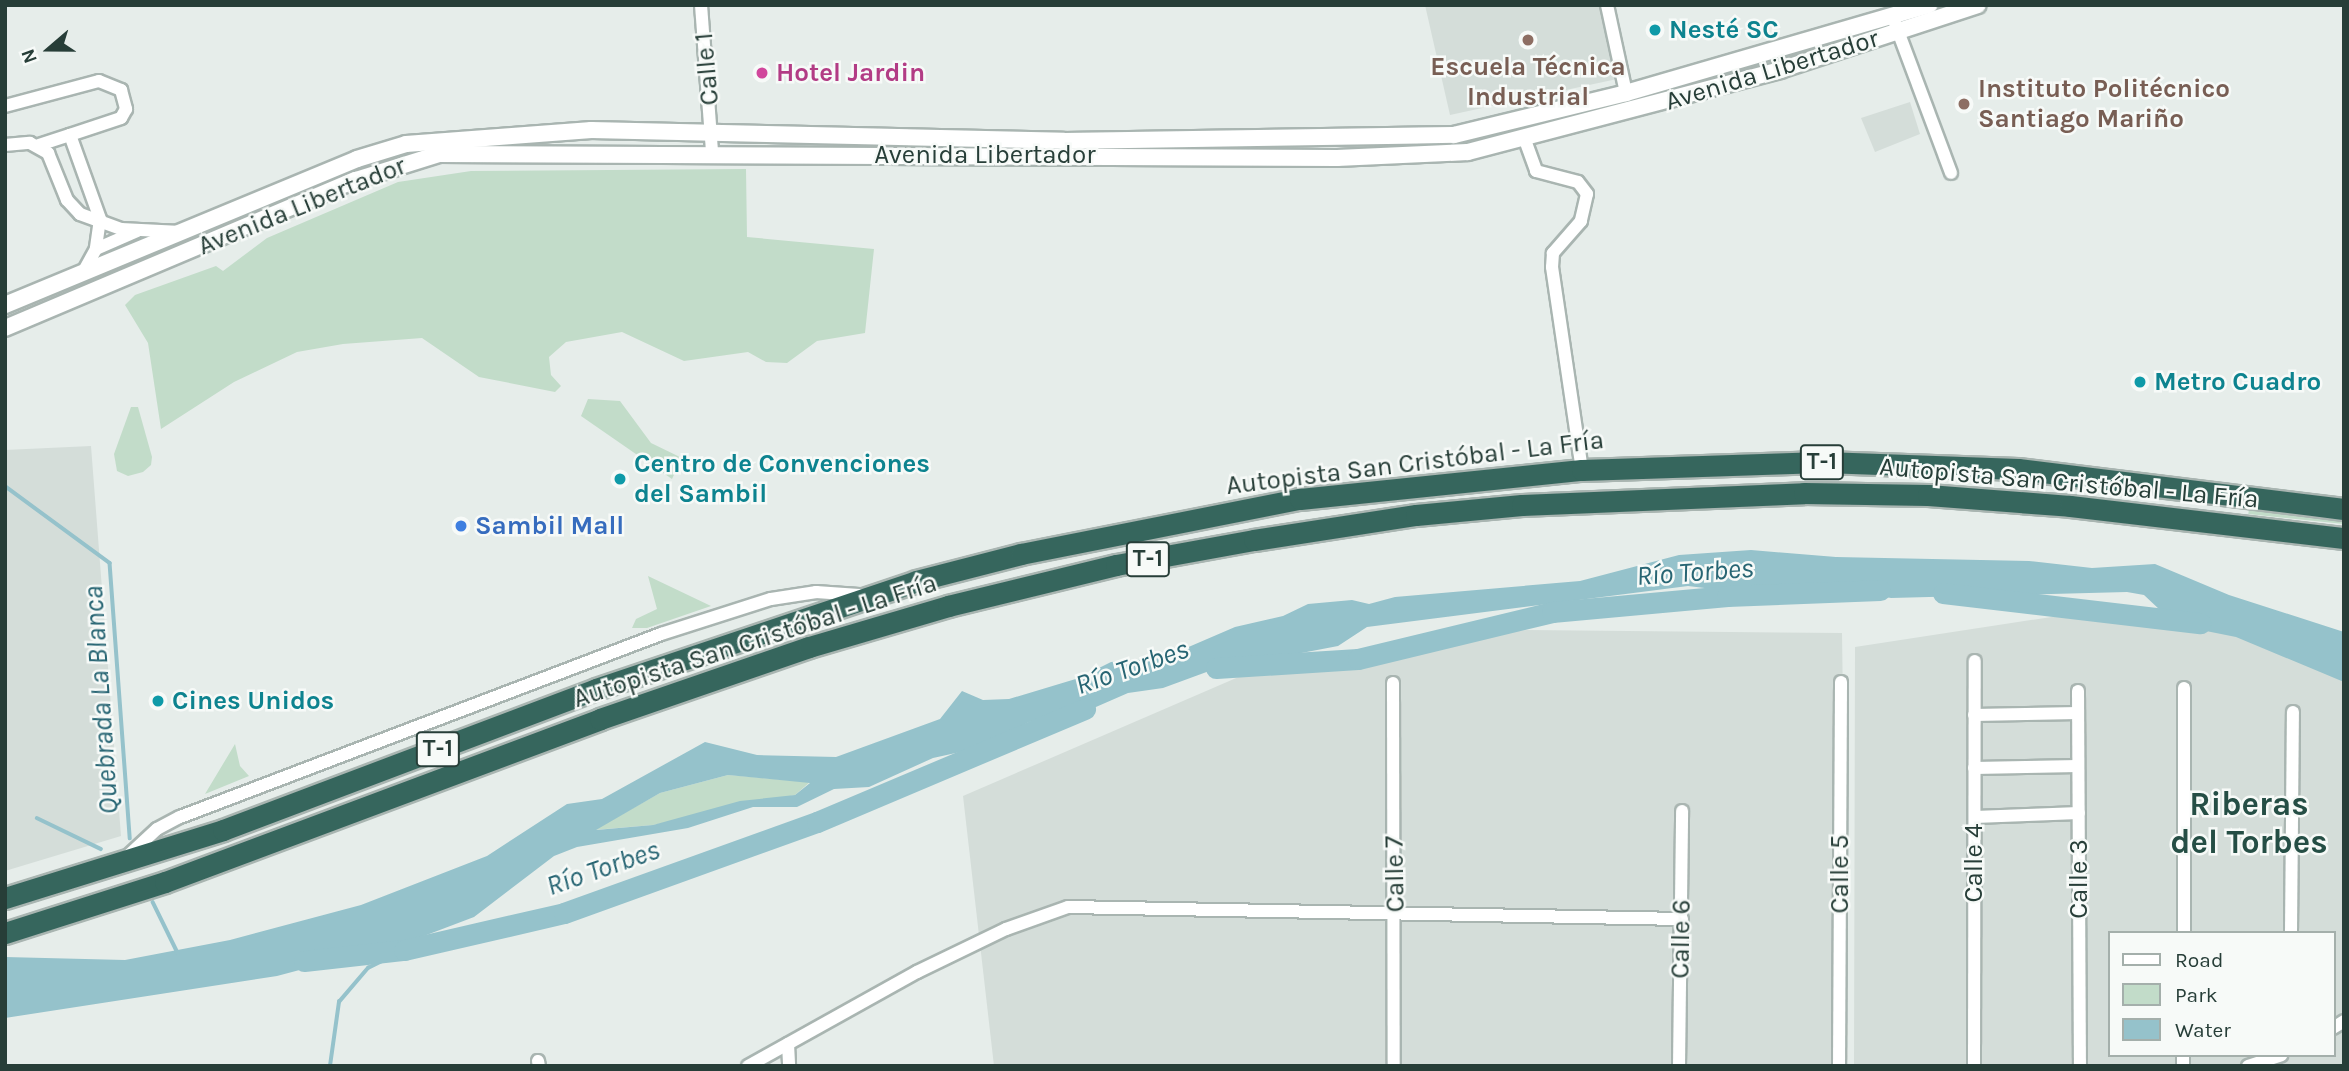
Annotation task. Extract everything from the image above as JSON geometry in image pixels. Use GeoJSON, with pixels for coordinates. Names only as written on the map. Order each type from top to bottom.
{"type":"FeatureCollection","features":[{"type":"Feature","properties":{"kind":"highway","name":"Autopista San Cristóbal - La Fría"},"geometry":{"type":"LineString","coordinates":[[8,897],[119,865],[596,689],[870,596],[1021,554],[1300,499],[1582,470],[1824,462],[2018,468],[2344,509]]}},
{"type":"Feature","properties":{"kind":"highway","name":"Autopista San Cristóbal - La Fría"},"geometry":{"type":"LineString","coordinates":[[5,933],[165,882],[600,719],[809,647],[948,606],[1116,565],[1254,540],[1416,515],[1522,505],[1804,493],[1928,495],[2070,506],[2344,538]]}},
{"type":"Feature","properties":{"kind":"main road","name":"Avenida Libertador"},"geometry":{"type":"LineString","coordinates":[[5,328],[356,180],[439,154],[712,153],[1337,158],[1468,152],[1525,140],[1780,70],[1895,24],[1929,5]]}},
{"type":"Feature","properties":{"kind":"main road","name":"Avenida Libertador"},"geometry":{"type":"LineString","coordinates":[[5,305],[357,159],[406,144],[591,130],[1064,141],[1415,138],[1524,121],[1895,24],[1978,5]]}},
{"type":"Feature","properties":{"kind":"street","name":"Calle 1"},"geometry":{"type":"LineString","coordinates":[[701,5],[713,133],[712,153]]}},
{"type":"Feature","properties":{"kind":"street"},"geometry":{"type":"LineString","coordinates":[[1607,5],[1626,93]]}},
{"type":"Feature","properties":{"kind":"street"},"geometry":{"type":"LineString","coordinates":[[1895,24],[1951,173]]}},
{"type":"Feature","properties":{"kind":"street"},"geometry":{"type":"LineString","coordinates":[[5,106],[99,81],[121,90],[126,110],[121,118],[39,145],[5,145]]}},
{"type":"Feature","properties":{"kind":"street"},"geometry":{"type":"LineString","coordinates":[[70,135],[100,219],[96,249],[84,271]]}},
{"type":"Feature","properties":{"kind":"street"},"geometry":{"type":"LineString","coordinates":[[1525,140],[1536,171],[1578,182],[1587,194],[1581,221],[1553,253],[1552,267],[1582,470]]}},
{"type":"Feature","properties":{"kind":"street"},"geometry":{"type":"LineString","coordinates":[[39,145],[55,164],[73,209],[137,231],[181,232]]}},
{"type":"Feature","properties":{"kind":"street"},"geometry":{"type":"LineString","coordinates":[[96,249],[137,231]]}},
{"type":"Feature","properties":{"kind":"street"},"geometry":{"type":"LineString","coordinates":[[119,865],[157,829],[180,817],[661,634],[771,599],[816,592],[870,596]]}},
{"type":"Feature","properties":{"kind":"street","name":"Calle 4"},"geometry":{"type":"LineString","coordinates":[[1975,661],[1975,1066]]}},
{"type":"Feature","properties":{"kind":"street","name":"Calle 5"},"geometry":{"type":"LineString","coordinates":[[1839,1066],[1841,682]]}},
{"type":"Feature","properties":{"kind":"street","name":"Calle 7"},"geometry":{"type":"LineString","coordinates":[[1393,683],[1396,915],[1394,1066]]}},
{"type":"Feature","properties":{"kind":"street"},"geometry":{"type":"LineString","coordinates":[[2184,688],[2184,931]]}},
{"type":"Feature","properties":{"kind":"street","name":"Calle 3"},"geometry":{"type":"LineString","coordinates":[[2078,691],[2080,1066]]}},
{"type":"Feature","properties":{"kind":"street"},"geometry":{"type":"LineString","coordinates":[[2291,931],[2293,712]]}},
{"type":"Feature","properties":{"kind":"street"},"geometry":{"type":"LineString","coordinates":[[1974,715],[2078,713]]}},
{"type":"Feature","properties":{"kind":"street"},"geometry":{"type":"LineString","coordinates":[[1974,768],[2078,766]]}},
{"type":"Feature","properties":{"kind":"street","name":"Calle 6"},"geometry":{"type":"LineString","coordinates":[[1679,1066],[1682,811]]}},
{"type":"Feature","properties":{"kind":"street"},"geometry":{"type":"LineString","coordinates":[[1975,817],[2079,813]]}},
{"type":"Feature","properties":{"kind":"street"},"geometry":{"type":"LineString","coordinates":[[748,1066],[917,972],[1052,910],[1086,905],[1226,907],[1396,915],[1682,919]]}},
{"type":"Feature","properties":{"kind":"street"},"geometry":{"type":"LineString","coordinates":[[788,1044],[789,1066]]}},
{"type":"Feature","properties":{"kind":"street"},"geometry":{"type":"LineString","coordinates":[[2248,1066],[2275,1057]]}},
{"type":"Feature","properties":{"kind":"shaded area","name":"Escuela Técnica Industrial"},"geometry":{"type":"Polygon","coordinates":[[[1425,5],[1614,5],[1631,76],[1450,115],[1425,5]]]}},
{"type":"Feature","properties":{"kind":"shaded area","name":"Instituto Politécnico Santiago Mariño"},"geometry":{"type":"Polygon","coordinates":[[[1910,102],[1920,134],[1875,152],[1861,118],[1910,102]]]}},
{"type":"Feature","properties":{"kind":"shaded area"},"geometry":{"type":"Polygon","coordinates":[[[91,446],[121,836],[5,871],[5,450],[91,446]]]}},
{"type":"Feature","properties":{"kind":"shaded area"},"geometry":{"type":"Polygon","coordinates":[[[2123,606],[2204,624],[2344,674],[2344,1066],[1854,1066],[1855,647],[2123,606]]]}},
{"type":"Feature","properties":{"kind":"shaded area"},"geometry":{"type":"Polygon","coordinates":[[[1527,630],[1842,633],[1848,1066],[994,1066],[963,796],[1264,666],[1424,640],[1527,630]]]}},
{"type":"Feature","properties":{"kind":"green space"},"geometry":{"type":"Polygon","coordinates":[[[746,169],[747,237],[874,249],[865,333],[817,341],[787,363],[766,362],[748,352],[684,361],[622,332],[566,342],[549,357],[551,375],[561,386],[555,392],[479,377],[422,338],[343,344],[297,352],[234,382],[161,429],[148,343],[125,305],[135,295],[216,266],[223,271],[267,238],[398,182],[471,171],[746,169]]]}},
{"type":"Feature","properties":{"kind":"green space"},"geometry":{"type":"Polygon","coordinates":[[[588,399],[620,401],[651,443],[682,458],[672,479],[581,416],[588,399]]]}},
{"type":"Feature","properties":{"kind":"green space"},"geometry":{"type":"Polygon","coordinates":[[[131,407],[138,407],[152,457],[151,465],[143,472],[128,476],[117,471],[114,454],[131,407]]]}},
{"type":"Feature","properties":{"kind":"green space"},"geometry":{"type":"Polygon","coordinates":[[[2249,508],[2344,518],[2344,524],[2248,514],[2249,508]]]}},
{"type":"Feature","properties":{"kind":"green space"},"geometry":{"type":"Polygon","coordinates":[[[648,576],[711,606],[647,628],[632,628],[636,619],[657,609],[648,576]]]}},
{"type":"Feature","properties":{"kind":"green space"},"geometry":{"type":"Polygon","coordinates":[[[235,744],[240,766],[249,776],[205,794],[235,744]]]}},
{"type":"Feature","properties":{"kind":"green space"},"geometry":{"type":"Polygon","coordinates":[[[728,775],[810,782],[795,795],[653,825],[594,830],[660,793],[728,775]]]}},
{"type":"Feature","properties":{"kind":"water"},"geometry":{"type":"Polygon","coordinates":[[[1751,550],[1836,557],[2029,561],[2092,568],[2155,564],[2229,595],[2344,632],[2344,682],[2236,637],[2176,625],[2144,595],[2127,592],[1891,598],[1817,585],[1746,593],[1688,586],[1367,627],[1338,646],[1212,670],[1163,688],[1128,693],[1073,717],[1029,722],[983,747],[933,758],[869,787],[834,789],[797,807],[753,807],[688,828],[577,847],[554,856],[474,917],[416,939],[277,976],[5,1018],[5,957],[125,960],[230,940],[361,905],[487,856],[567,804],[602,799],[705,742],[757,755],[836,757],[940,719],[962,691],[983,700],[1009,699],[1079,678],[1111,662],[1163,658],[1235,627],[1283,616],[1308,604],[1352,600],[1369,604],[1395,597],[1580,581],[1679,555],[1751,550]],[[728,775],[660,793],[596,830],[653,825],[740,801],[795,795],[810,783],[728,775]]]}},
{"type":"Feature","properties":{"kind":"waterway","name":"Quebrada La Blanca"},"geometry":{"type":"LineString","coordinates":[[5,486],[110,563],[130,838]]}},
{"type":"Feature","properties":{"kind":"waterway","name":"Río Torbes"},"geometry":{"type":"LineString","coordinates":[[1216,668],[1358,659],[1552,612],[1727,596],[1880,590]]}},
{"type":"Feature","properties":{"kind":"waterway","name":"Río Torbes"},"geometry":{"type":"LineString","coordinates":[[1943,593],[2200,623]]}},
{"type":"Feature","properties":{"kind":"waterway","name":"Río Torbes"},"geometry":{"type":"LineString","coordinates":[[304,961],[404,950],[564,913],[817,822],[1085,709]]}},
{"type":"Feature","properties":{"kind":"waterway"},"geometry":{"type":"LineString","coordinates":[[37,818],[101,849]]}},
{"type":"Feature","properties":{"kind":"waterway","name":"Quebrada La Blanca"},"geometry":{"type":"LineString","coordinates":[[153,902],[178,953]]}},
{"type":"Feature","properties":{"kind":"waterway"},"geometry":{"type":"LineString","coordinates":[[330,1066],[339,1002],[368,968],[404,950]]}},
{"type":"Feature","properties":{"kind":"place","name":"Nesté SC"},"geometry":{"type":"Point","coordinates":[1655,30]}},
{"type":"Feature","properties":{"kind":"place","name":"Escuela Técnica Industrial"},"geometry":{"type":"Point","coordinates":[1528,40]}},
{"type":"Feature","properties":{"kind":"place","name":"Hotel Jardin"},"geometry":{"type":"Point","coordinates":[762,73]}},
{"type":"Feature","properties":{"kind":"place","name":"Instituto Politécnico Santiago Mariño"},"geometry":{"type":"Point","coordinates":[1964,104]}},
{"type":"Feature","properties":{"kind":"place","name":"Metro Cuadro"},"geometry":{"type":"Point","coordinates":[2140,382]}},
{"type":"Feature","properties":{"kind":"place","name":"Centro de Convenciones del Sambil"},"geometry":{"type":"Point","coordinates":[620,479]}},
{"type":"Feature","properties":{"kind":"place","name":"Sambil Mall"},"geometry":{"type":"Point","coordinates":[461,526]}},
{"type":"Feature","properties":{"kind":"place","name":"Cines Unidos"},"geometry":{"type":"Point","coordinates":[158,701]}},
{"type":"Feature","properties":{"kind":"district","name":"Riberas del Torbes"},"geometry":{"type":"Point","coordinates":[2249,824]}}]}
